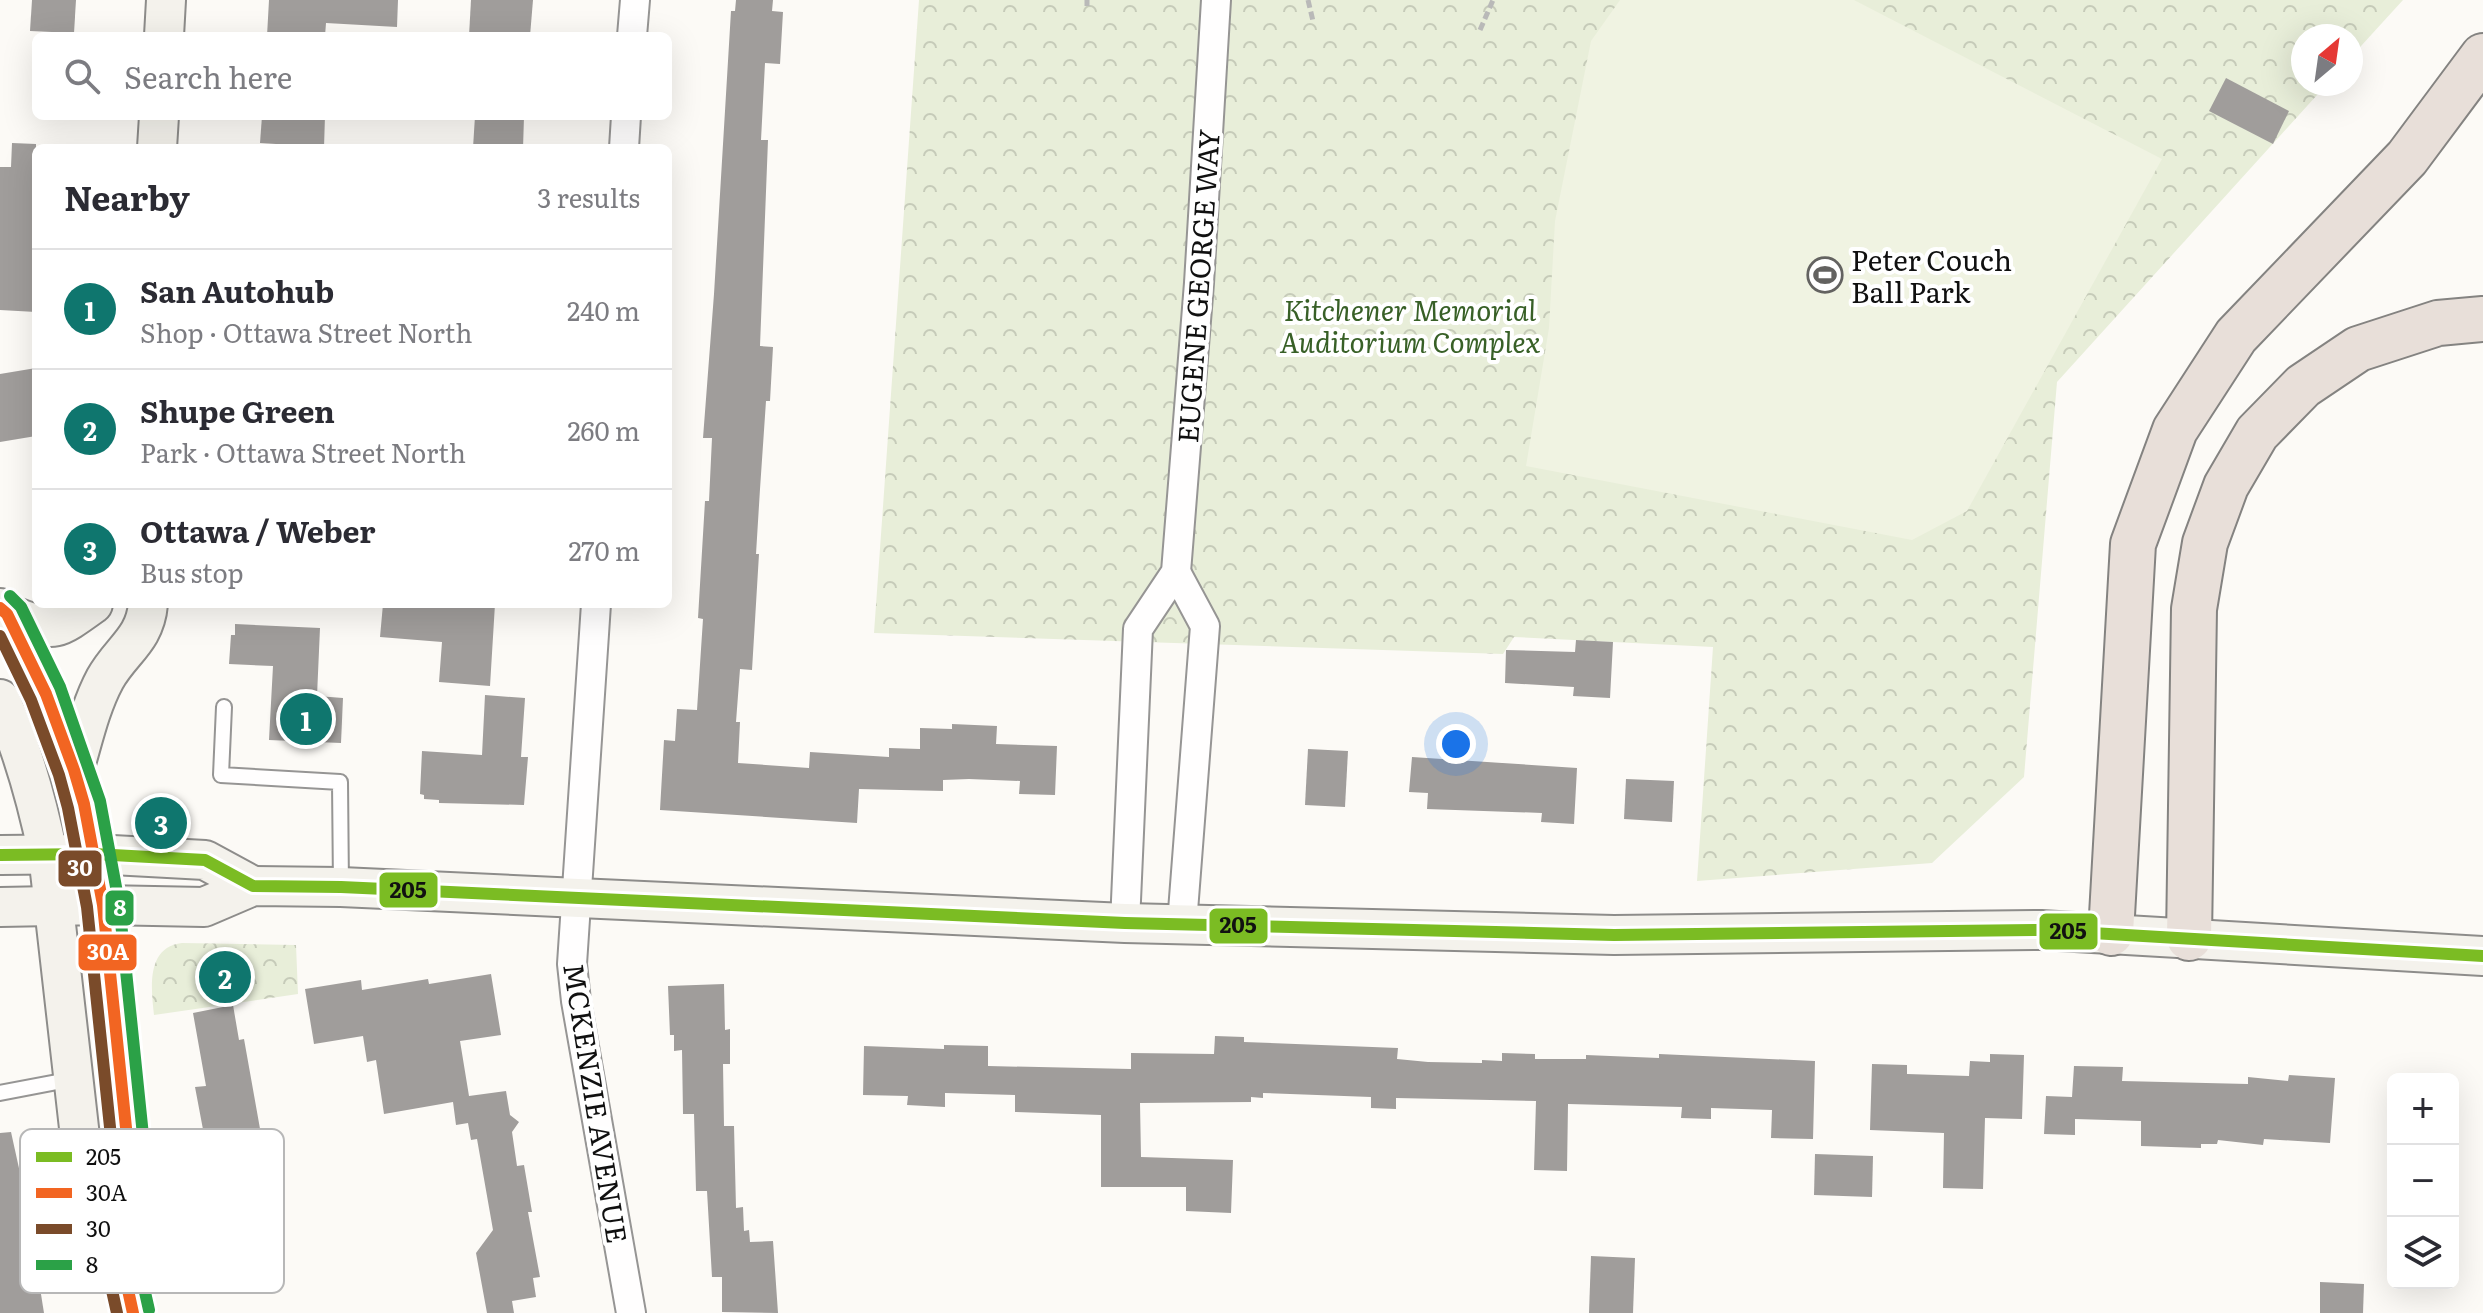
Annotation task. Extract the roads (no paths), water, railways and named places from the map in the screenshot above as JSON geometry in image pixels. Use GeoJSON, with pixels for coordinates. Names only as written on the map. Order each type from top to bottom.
{"type":"FeatureCollection","features":[{"type":"Feature","properties":{"kind":"highway"},"geometry":{"type":"LineString","coordinates":[[2111,933],[2133,544],[2175,430],[2236,336],[2407,158],[2483,56]]}},
{"type":"Feature","properties":{"kind":"highway"},"geometry":{"type":"LineString","coordinates":[[2189,938],[2194,609],[2205,543],[2226,486],[2257,433],[2303,386],[2358,349],[2438,323],[2483,319]]}},
{"type":"Feature","properties":{"kind":"main road"},"geometry":{"type":"LineString","coordinates":[[164,32],[166,0]]}},
{"type":"Feature","properties":{"kind":"main road"},"geometry":{"type":"LineString","coordinates":[[157,144],[159,120]]}},
{"type":"Feature","properties":{"kind":"main road"},"geometry":{"type":"LineString","coordinates":[[4,611],[50,629],[62,626],[87,608]]}},
{"type":"Feature","properties":{"kind":"main road"},"geometry":{"type":"LineString","coordinates":[[74,770],[103,682],[137,639],[144,627],[147,608]]}},
{"type":"Feature","properties":{"kind":"main road"},"geometry":{"type":"LineString","coordinates":[[4,611],[46,694],[74,770],[94,854],[103,905],[126,1129]]}},
{"type":"Feature","properties":{"kind":"main road"},"geometry":{"type":"LineString","coordinates":[[0,699],[19,744],[39,809],[48,854],[79,1129]]}},
{"type":"Feature","properties":{"kind":"main road"},"geometry":{"type":"LineString","coordinates":[[0,855],[94,854],[205,860],[253,886]]}},
{"type":"Feature","properties":{"kind":"main road"},"geometry":{"type":"LineString","coordinates":[[0,907],[204,907],[253,886],[341,887],[1125,923],[1614,935],[2041,930],[2483,956]]}},
{"type":"Feature","properties":{"kind":"main road"},"geometry":{"type":"LineString","coordinates":[[129,1293],[133,1313]]}},
{"type":"Feature","properties":{"kind":"street"},"geometry":{"type":"LineString","coordinates":[[632,32],[635,0]]}},
{"type":"Feature","properties":{"kind":"street","name":"EUGENE GEORGE WAY"},"geometry":{"type":"LineString","coordinates":[[1125,923],[1138,629],[1176,572],[1199,283],[1216,0]]}},
{"type":"Feature","properties":{"kind":"street"},"geometry":{"type":"LineString","coordinates":[[624,144],[626,120]]}},
{"type":"Feature","properties":{"kind":"street"},"geometry":{"type":"LineString","coordinates":[[1176,572],[1205,626],[1182,924]]}},
{"type":"Feature","properties":{"kind":"street","name":"MCKENZIE AVENUE"},"geometry":{"type":"LineString","coordinates":[[596,608],[572,964],[631,1313]]}},
{"type":"Feature","properties":{"kind":"lane"},"geometry":{"type":"LineString","coordinates":[[224,707],[221,775],[340,782],[341,887]]}},
{"type":"Feature","properties":{"kind":"lane"},"geometry":{"type":"LineString","coordinates":[[0,1093],[74,1079]]}},
{"type":"Feature","properties":{"kind":"place","name":"Peter Couch Ball Park"},"geometry":{"type":"Point","coordinates":[1825,275]}},
{"type":"Feature","properties":{"kind":"place","name":"San Autohub"},"geometry":{"type":"Point","coordinates":[306,719]}},
{"type":"Feature","properties":{"kind":"place","name":"Ottawa / Weber"},"geometry":{"type":"Point","coordinates":[161,823]}},
{"type":"Feature","properties":{"kind":"place","name":"Shupe Green"},"geometry":{"type":"Point","coordinates":[225,977]}},
{"type":"Feature","properties":{"kind":"park label","name":"Kitchener Memorial Auditorium Complex"},"geometry":{"type":"Point","coordinates":[1410,325]}}]}
